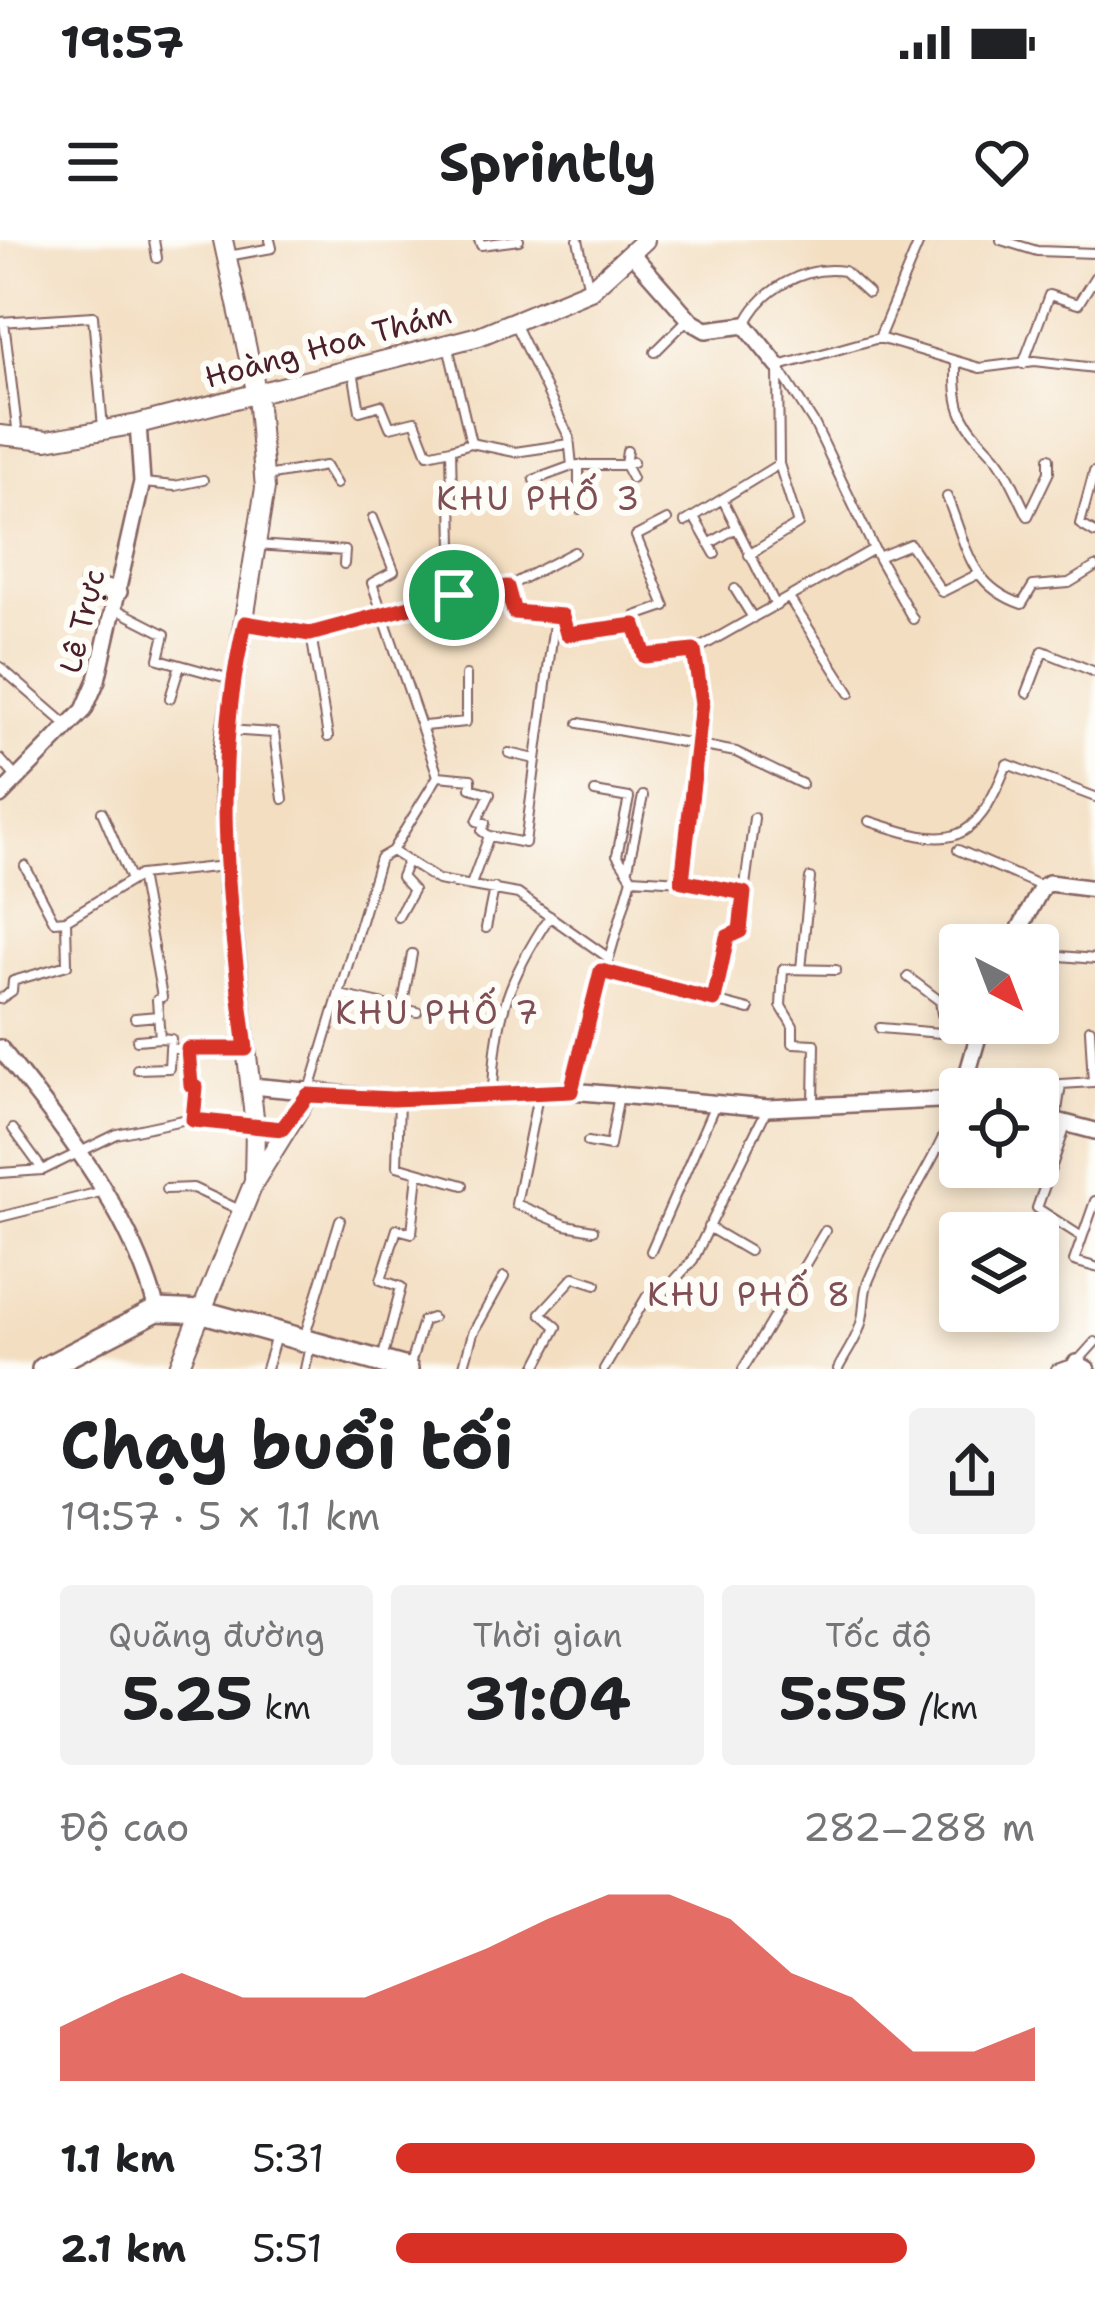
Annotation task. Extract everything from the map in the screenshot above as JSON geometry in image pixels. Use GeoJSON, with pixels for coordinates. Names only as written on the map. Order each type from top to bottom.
{"type":"FeatureCollection","features":[{"type":"Feature","properties":{"kind":"main road"},"geometry":{"type":"LineString","coordinates":[[43,1369],[157,1310],[203,1312],[399,1367]]}},
{"type":"Feature","properties":{"kind":"street"},"geometry":{"type":"LineString","coordinates":[[638,247],[689,318],[706,330],[745,325],[778,366]]}},
{"type":"Feature","properties":{"kind":"street","name":"Hoàng Hoa Thám"},"geometry":{"type":"LineString","coordinates":[[9,436],[47,440],[138,424],[447,344],[590,290],[638,247]]}},
{"type":"Feature","properties":{"kind":"street"},"geometry":{"type":"LineString","coordinates":[[225,248],[257,395],[264,476],[226,730],[226,866],[255,1126],[254,1182]]}},
{"type":"Feature","properties":{"kind":"street","name":"Lê Trực"},"geometry":{"type":"LineString","coordinates":[[0,796],[84,710],[98,680],[142,482],[138,424]]}},
{"type":"Feature","properties":{"kind":"street"},"geometry":{"type":"LineString","coordinates":[[88,583],[118,600]]}},
{"type":"Feature","properties":{"kind":"street"},"geometry":{"type":"LineString","coordinates":[[1022,924],[1042,887],[1049,883],[1095,889]]}},
{"type":"Feature","properties":{"kind":"street"},"geometry":{"type":"LineString","coordinates":[[0,1048],[105,1191],[148,1279],[157,1310]]}},
{"type":"Feature","properties":{"kind":"street"},"geometry":{"type":"LineString","coordinates":[[251,1086],[308,1095],[399,1099],[571,1091],[768,1108],[939,1100]]}},
{"type":"Feature","properties":{"kind":"street"},"geometry":{"type":"LineString","coordinates":[[178,1369],[254,1182],[282,1129],[308,1095]]}},
{"type":"Feature","properties":{"kind":"street"},"geometry":{"type":"LineString","coordinates":[[1059,1120],[1095,1131]]}},
{"type":"Feature","properties":{"kind":"street"},"geometry":{"type":"LineString","coordinates":[[255,1126],[282,1129]]}},
{"type":"Feature","properties":{"kind":"lane"},"geometry":{"type":"LineString","coordinates":[[154,240],[157,258]]}},
{"type":"Feature","properties":{"kind":"lane"},"geometry":{"type":"LineString","coordinates":[[225,248],[272,248],[270,240]]}},
{"type":"Feature","properties":{"kind":"lane"},"geometry":{"type":"LineString","coordinates":[[479,240],[482,245],[519,240]]}},
{"type":"Feature","properties":{"kind":"lane"},"geometry":{"type":"LineString","coordinates":[[578,240],[590,290]]}},
{"type":"Feature","properties":{"kind":"lane"},"geometry":{"type":"LineString","coordinates":[[879,338],[920,240]]}},
{"type":"Feature","properties":{"kind":"lane"},"geometry":{"type":"LineString","coordinates":[[1001,240],[1037,251],[1095,253]]}},
{"type":"Feature","properties":{"kind":"lane"},"geometry":{"type":"LineString","coordinates":[[745,325],[764,298],[796,276],[844,271],[868,292]]}},
{"type":"Feature","properties":{"kind":"lane"},"geometry":{"type":"LineString","coordinates":[[1022,366],[1049,295],[1078,304],[1095,278]]}},
{"type":"Feature","properties":{"kind":"lane"},"geometry":{"type":"LineString","coordinates":[[9,436],[2,322],[94,316],[103,430]]}},
{"type":"Feature","properties":{"kind":"lane"},"geometry":{"type":"LineString","coordinates":[[655,352],[689,318]]}},
{"type":"Feature","properties":{"kind":"lane"},"geometry":{"type":"LineString","coordinates":[[513,322],[570,444],[579,508]]}},
{"type":"Feature","properties":{"kind":"lane"},"geometry":{"type":"LineString","coordinates":[[778,366],[879,338],[980,368],[1035,361],[1095,368]]}},
{"type":"Feature","properties":{"kind":"lane"},"geometry":{"type":"LineString","coordinates":[[447,344],[471,443]]}},
{"type":"Feature","properties":{"kind":"lane"},"geometry":{"type":"LineString","coordinates":[[956,363],[956,398],[963,422],[998,459],[1028,516],[1049,472],[1049,458]]}},
{"type":"Feature","properties":{"kind":"lane"},"geometry":{"type":"LineString","coordinates":[[749,555],[798,524],[779,464],[778,366]]}},
{"type":"Feature","properties":{"kind":"lane"},"geometry":{"type":"LineString","coordinates":[[778,366],[815,425],[875,553],[914,619]]}},
{"type":"Feature","properties":{"kind":"lane"},"geometry":{"type":"LineString","coordinates":[[352,369],[360,411],[381,405],[391,427],[415,421],[428,454],[471,443],[515,452],[570,444]]}},
{"type":"Feature","properties":{"kind":"lane"},"geometry":{"type":"LineString","coordinates":[[451,449],[454,595],[461,623]]}},
{"type":"Feature","properties":{"kind":"lane"},"geometry":{"type":"LineString","coordinates":[[626,451],[632,478]]}},
{"type":"Feature","properties":{"kind":"lane"},"geometry":{"type":"LineString","coordinates":[[534,480],[576,466],[629,464]]}},
{"type":"Feature","properties":{"kind":"lane"},"geometry":{"type":"LineString","coordinates":[[716,554],[689,520],[779,464]]}},
{"type":"Feature","properties":{"kind":"lane"},"geometry":{"type":"LineString","coordinates":[[264,476],[325,466],[336,484]]}},
{"type":"Feature","properties":{"kind":"lane"},"geometry":{"type":"LineString","coordinates":[[1094,472],[1080,524],[1095,533]]}},
{"type":"Feature","properties":{"kind":"lane"},"geometry":{"type":"LineString","coordinates":[[142,482],[175,486],[203,481]]}},
{"type":"Feature","properties":{"kind":"lane"},"geometry":{"type":"LineString","coordinates":[[947,497],[978,574],[994,595],[1022,604],[1033,586],[1069,583],[1095,567]]}},
{"type":"Feature","properties":{"kind":"lane"},"geometry":{"type":"LineString","coordinates":[[724,502],[776,606]]}},
{"type":"Feature","properties":{"kind":"lane"},"geometry":{"type":"LineString","coordinates":[[308,1095],[380,859],[392,851],[438,776],[372,584],[394,571],[373,518]]}},
{"type":"Feature","properties":{"kind":"lane"},"geometry":{"type":"LineString","coordinates":[[668,520],[637,536],[664,605],[635,616],[645,656],[694,651],[875,553],[910,544],[942,592],[978,574]]}},
{"type":"Feature","properties":{"kind":"lane"},"geometry":{"type":"LineString","coordinates":[[709,544],[736,528]]}},
{"type":"Feature","properties":{"kind":"lane"},"geometry":{"type":"LineString","coordinates":[[255,545],[345,551],[344,565]]}},
{"type":"Feature","properties":{"kind":"lane"},"geometry":{"type":"LineString","coordinates":[[245,623],[310,634],[454,595],[507,587],[574,552]]}},
{"type":"Feature","properties":{"kind":"lane"},"geometry":{"type":"LineString","coordinates":[[507,587],[514,612],[562,616],[567,634],[635,625]]}},
{"type":"Feature","properties":{"kind":"lane"},"geometry":{"type":"LineString","coordinates":[[735,589],[753,618]]}},
{"type":"Feature","properties":{"kind":"lane"},"geometry":{"type":"LineString","coordinates":[[789,598],[850,693]]}},
{"type":"Feature","properties":{"kind":"lane"},"geometry":{"type":"LineString","coordinates":[[118,600],[165,634],[159,658],[232,679]]}},
{"type":"Feature","properties":{"kind":"lane"},"geometry":{"type":"LineString","coordinates":[[438,776],[471,779],[471,788],[490,794],[477,820],[484,823],[482,830],[489,836],[525,843],[555,616]]}},
{"type":"Feature","properties":{"kind":"lane"},"geometry":{"type":"LineString","coordinates":[[310,634],[328,737]]}},
{"type":"Feature","properties":{"kind":"lane"},"geometry":{"type":"LineString","coordinates":[[682,881],[702,703],[694,651]]}},
{"type":"Feature","properties":{"kind":"lane"},"geometry":{"type":"LineString","coordinates":[[1027,693],[1043,651],[1095,672]]}},
{"type":"Feature","properties":{"kind":"lane"},"geometry":{"type":"LineString","coordinates":[[170,698],[180,665]]}},
{"type":"Feature","properties":{"kind":"lane"},"geometry":{"type":"LineString","coordinates":[[0,667],[68,726]]}},
{"type":"Feature","properties":{"kind":"lane"},"geometry":{"type":"LineString","coordinates":[[424,726],[466,722],[466,675]]}},
{"type":"Feature","properties":{"kind":"lane"},"geometry":{"type":"LineString","coordinates":[[579,723],[736,752],[802,784]]}},
{"type":"Feature","properties":{"kind":"lane"},"geometry":{"type":"LineString","coordinates":[[226,730],[274,734],[283,799]]}},
{"type":"Feature","properties":{"kind":"lane"},"geometry":{"type":"LineString","coordinates":[[509,753],[535,759]]}},
{"type":"Feature","properties":{"kind":"lane"},"geometry":{"type":"LineString","coordinates":[[0,759],[17,778]]}},
{"type":"Feature","properties":{"kind":"lane"},"geometry":{"type":"LineString","coordinates":[[869,821],[931,842],[957,834],[988,812],[1007,764],[1095,797]]}},
{"type":"Feature","properties":{"kind":"lane"},"geometry":{"type":"LineString","coordinates":[[595,792],[629,798],[617,855],[630,873],[744,893]]}},
{"type":"Feature","properties":{"kind":"lane"},"geometry":{"type":"LineString","coordinates":[[571,1091],[630,873],[644,796]]}},
{"type":"Feature","properties":{"kind":"lane"},"geometry":{"type":"LineString","coordinates":[[102,812],[135,878],[159,998],[160,1038]]}},
{"type":"Feature","properties":{"kind":"lane"},"geometry":{"type":"LineString","coordinates":[[714,1000],[727,937],[740,931],[754,818]]}},
{"type":"Feature","properties":{"kind":"lane"},"geometry":{"type":"LineString","coordinates":[[472,883],[489,836]]}},
{"type":"Feature","properties":{"kind":"lane"},"geometry":{"type":"LineString","coordinates":[[958,850],[1042,887]]}},
{"type":"Feature","properties":{"kind":"lane"},"geometry":{"type":"LineString","coordinates":[[392,851],[438,880],[518,894],[606,956]]}},
{"type":"Feature","properties":{"kind":"lane"},"geometry":{"type":"LineString","coordinates":[[398,916],[413,890],[401,877],[407,862]]}},
{"type":"Feature","properties":{"kind":"lane"},"geometry":{"type":"LineString","coordinates":[[25,866],[54,921],[66,920],[135,878],[226,866]]}},
{"type":"Feature","properties":{"kind":"lane"},"geometry":{"type":"LineString","coordinates":[[801,969],[810,878]]}},
{"type":"Feature","properties":{"kind":"lane"},"geometry":{"type":"LineString","coordinates":[[486,928],[494,888]]}},
{"type":"Feature","properties":{"kind":"lane"},"geometry":{"type":"LineString","coordinates":[[493,1095],[494,1031],[515,968],[550,916]]}},
{"type":"Feature","properties":{"kind":"lane"},"geometry":{"type":"LineString","coordinates":[[0,999],[12,991],[14,981],[67,965],[66,920]]}},
{"type":"Feature","properties":{"kind":"lane"},"geometry":{"type":"LineString","coordinates":[[403,1008],[412,954]]}},
{"type":"Feature","properties":{"kind":"lane"},"geometry":{"type":"LineString","coordinates":[[1059,956],[1095,959]]}},
{"type":"Feature","properties":{"kind":"lane"},"geometry":{"type":"LineString","coordinates":[[814,1105],[814,1044],[793,1043],[793,1026],[781,1006],[783,969],[836,970]]}},
{"type":"Feature","properties":{"kind":"lane"},"geometry":{"type":"LineString","coordinates":[[601,971],[749,1010]]}},
{"type":"Feature","properties":{"kind":"lane"},"geometry":{"type":"LineString","coordinates":[[908,977],[939,1000]]}},
{"type":"Feature","properties":{"kind":"lane"},"geometry":{"type":"LineString","coordinates":[[340,995],[417,1012]]}},
{"type":"Feature","properties":{"kind":"lane"},"geometry":{"type":"LineString","coordinates":[[135,1018],[158,1016]]}},
{"type":"Feature","properties":{"kind":"lane"},"geometry":{"type":"LineString","coordinates":[[880,1028],[939,1027]]}},
{"type":"Feature","properties":{"kind":"lane"},"geometry":{"type":"LineString","coordinates":[[1059,1090],[1060,1084],[1093,1082],[1090,1029]]}},
{"type":"Feature","properties":{"kind":"lane"},"geometry":{"type":"LineString","coordinates":[[136,1069],[169,1068],[171,1039],[137,1040]]}},
{"type":"Feature","properties":{"kind":"lane"},"geometry":{"type":"LineString","coordinates":[[170,1049],[246,1049]]}},
{"type":"Feature","properties":{"kind":"lane"},"geometry":{"type":"LineString","coordinates":[[188,1049],[191,1085],[196,1088],[193,1120]]}},
{"type":"Feature","properties":{"kind":"lane"},"geometry":{"type":"LineString","coordinates":[[588,1142],[610,1146],[619,1094]]}},
{"type":"Feature","properties":{"kind":"lane"},"geometry":{"type":"LineString","coordinates":[[538,1096],[516,1204],[566,1226],[593,1230]]}},
{"type":"Feature","properties":{"kind":"lane"},"geometry":{"type":"LineString","coordinates":[[399,1099],[396,1165],[464,1185]]}},
{"type":"Feature","properties":{"kind":"lane"},"geometry":{"type":"LineString","coordinates":[[651,1252],[716,1100]]}},
{"type":"Feature","properties":{"kind":"lane"},"geometry":{"type":"LineString","coordinates":[[604,1369],[647,1296],[662,1294],[693,1260],[768,1108]]}},
{"type":"Feature","properties":{"kind":"lane"},"geometry":{"type":"LineString","coordinates":[[0,1173],[43,1171],[117,1134],[162,1125],[193,1120],[255,1126]]}},
{"type":"Feature","properties":{"kind":"lane"},"geometry":{"type":"LineString","coordinates":[[13,1129],[43,1171]]}},
{"type":"Feature","properties":{"kind":"lane"},"geometry":{"type":"LineString","coordinates":[[838,1369],[862,1324],[866,1286],[899,1226],[916,1181],[939,1150]]}},
{"type":"Feature","properties":{"kind":"lane"},"geometry":{"type":"LineString","coordinates":[[399,1367],[401,1287],[381,1280],[397,1229],[412,1233],[418,1174]]}},
{"type":"Feature","properties":{"kind":"lane"},"geometry":{"type":"LineString","coordinates":[[166,1190],[193,1188],[243,1211]]}},
{"type":"Feature","properties":{"kind":"lane"},"geometry":{"type":"LineString","coordinates":[[1041,1188],[1037,1208],[1082,1237]]}},
{"type":"Feature","properties":{"kind":"lane"},"geometry":{"type":"LineString","coordinates":[[0,1217],[105,1191]]}},
{"type":"Feature","properties":{"kind":"lane"},"geometry":{"type":"LineString","coordinates":[[1095,1202],[1074,1261],[1095,1267]]}},
{"type":"Feature","properties":{"kind":"lane"},"geometry":{"type":"LineString","coordinates":[[305,1369],[306,1343],[340,1220]]}},
{"type":"Feature","properties":{"kind":"lane"},"geometry":{"type":"LineString","coordinates":[[708,1227],[749,1252]]}},
{"type":"Feature","properties":{"kind":"lane"},"geometry":{"type":"LineString","coordinates":[[743,1369],[825,1231]]}},
{"type":"Feature","properties":{"kind":"lane"},"geometry":{"type":"LineString","coordinates":[[464,1369],[473,1333],[496,1283],[504,1277]]}},
{"type":"Feature","properties":{"kind":"lane"},"geometry":{"type":"LineString","coordinates":[[535,1369],[557,1327],[541,1313],[574,1277],[596,1284]]}},
{"type":"Feature","properties":{"kind":"lane"},"geometry":{"type":"LineString","coordinates":[[399,1367],[423,1322],[432,1318]]}},
{"type":"Feature","properties":{"kind":"lane"},"geometry":{"type":"LineString","coordinates":[[266,1369],[277,1334]]}},
{"type":"Feature","properties":{"kind":"lane"},"geometry":{"type":"LineString","coordinates":[[1056,1369],[1082,1366],[1095,1342]]}},
{"type":"Feature","properties":{"kind":"district","name":"KHU PHỐ 3"},"geometry":{"type":"Point","coordinates":[539,498]}},
{"type":"Feature","properties":{"kind":"district","name":"KHU PHỐ 7"},"geometry":{"type":"Point","coordinates":[438,1012]}},
{"type":"Feature","properties":{"kind":"district","name":"KHU PHỐ 8"},"geometry":{"type":"Point","coordinates":[750,1294]}},
{"type":"Feature","properties":{"kind":"route"},"geometry":{"type":"LineString","coordinates":[[507,587],[514,612],[562,616],[567,634],[635,625],[645,656],[694,651],[702,703],[682,881],[744,893],[740,931],[727,937],[714,1000],[601,971],[571,1091],[393,1099],[308,1095],[282,1129],[193,1120],[196,1088],[191,1085],[188,1049],[246,1049],[228,888],[222,757],[245,623],[310,634],[454,595],[507,587]]}}]}
